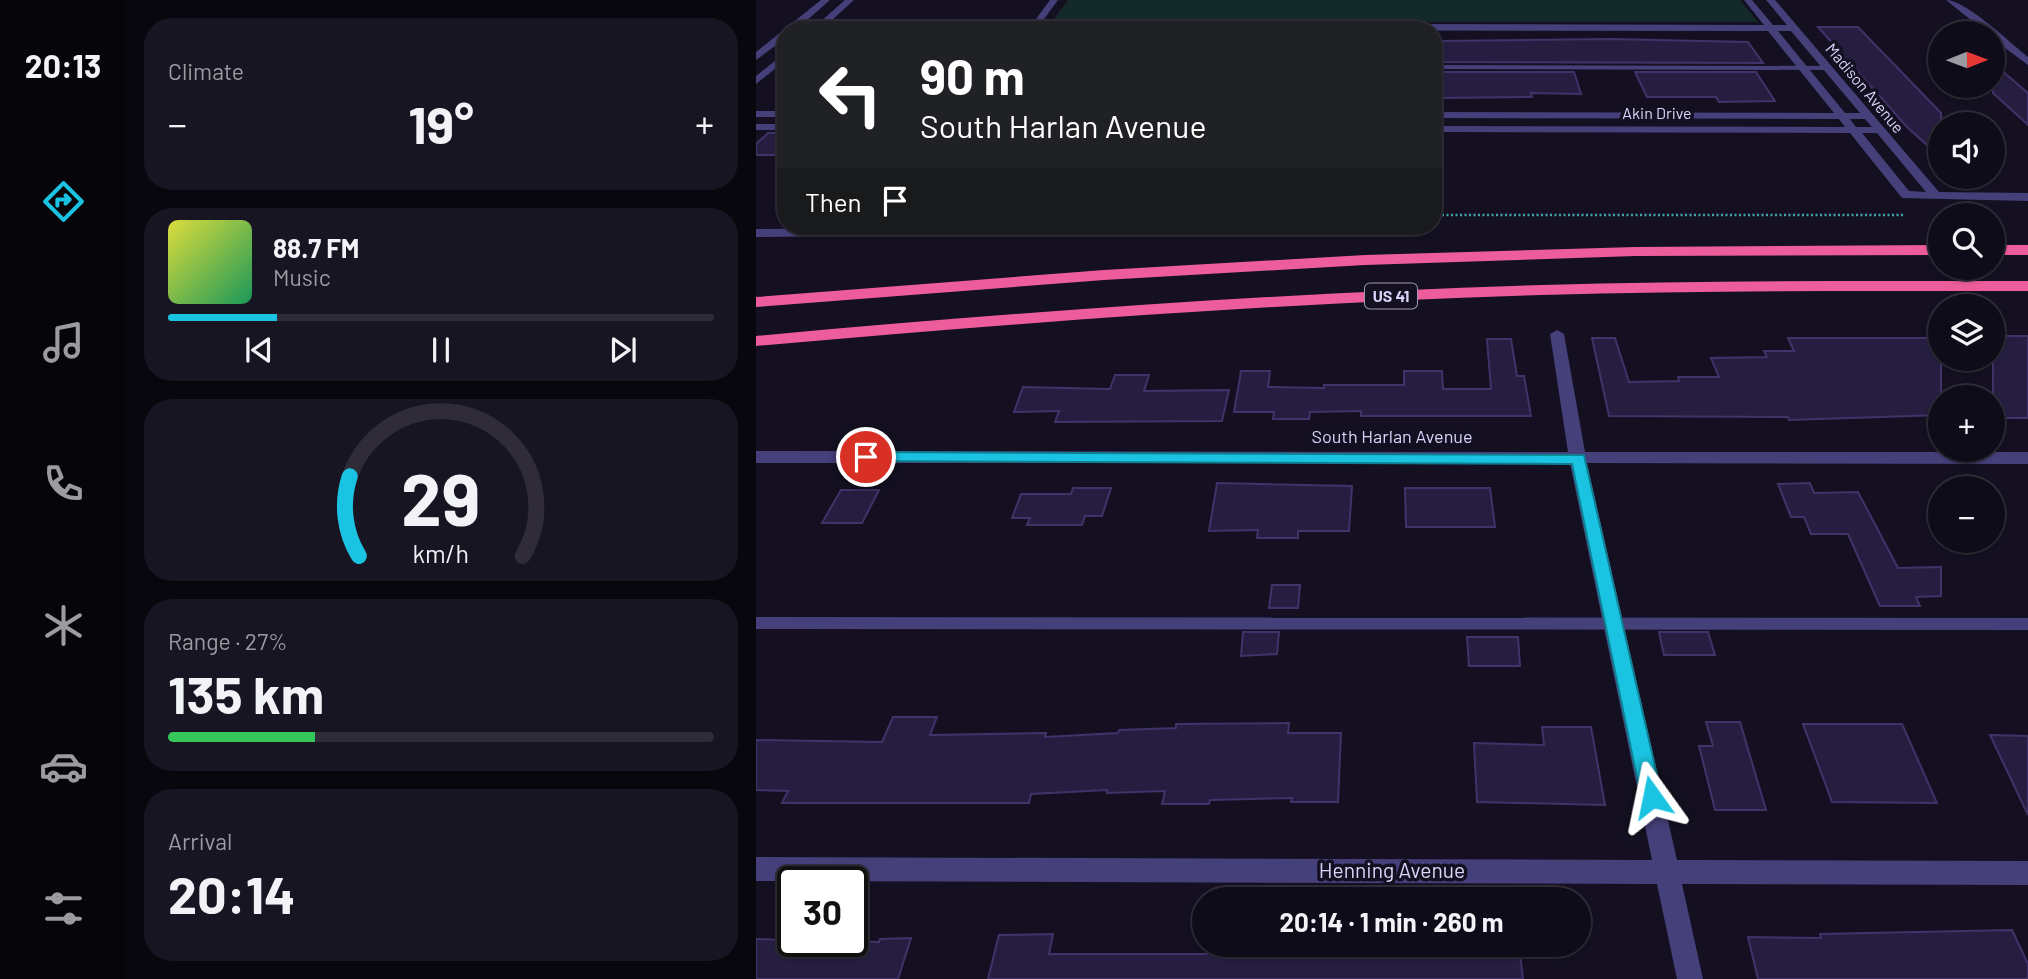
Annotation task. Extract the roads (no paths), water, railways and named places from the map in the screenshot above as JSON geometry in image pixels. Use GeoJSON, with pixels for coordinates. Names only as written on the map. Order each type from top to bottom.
{"type":"FeatureCollection","features":[{"type":"Feature","properties":{"kind":"highway","name":"US 41"},"geometry":{"type":"LineString","coordinates":[[756,302],[1139,272],[1451,256],[1647,251],[1928,250]]}},
{"type":"Feature","properties":{"kind":"highway"},"geometry":{"type":"LineString","coordinates":[[2005,250],[2028,250]]}},
{"type":"Feature","properties":{"kind":"highway","name":"US 41"},"geometry":{"type":"LineString","coordinates":[[756,341],[1105,312],[1321,299],[1674,287],[2028,286]]}},
{"type":"Feature","properties":{"kind":"street"},"geometry":{"type":"LineString","coordinates":[[800,21],[826,0]]}},
{"type":"Feature","properties":{"kind":"street"},"geometry":{"type":"LineString","coordinates":[[826,21],[850,0]]}},
{"type":"Feature","properties":{"kind":"street"},"geometry":{"type":"LineString","coordinates":[[1038,21],[1054,0]]}},
{"type":"Feature","properties":{"kind":"street","name":"Madison Avenue"},"geometry":{"type":"LineString","coordinates":[[1748,0],[1906,195],[1936,196]]}},
{"type":"Feature","properties":{"kind":"street","name":"Madison Avenue"},"geometry":{"type":"LineString","coordinates":[[1770,0],[1936,196]]}},
{"type":"Feature","properties":{"kind":"street"},"geometry":{"type":"LineString","coordinates":[[1950,0],[1976,21]]}},
{"type":"Feature","properties":{"kind":"street"},"geometry":{"type":"LineString","coordinates":[[1442,28],[1794,28]]}},
{"type":"Feature","properties":{"kind":"street"},"geometry":{"type":"LineString","coordinates":[[756,57],[777,40]]}},
{"type":"Feature","properties":{"kind":"street"},"geometry":{"type":"LineString","coordinates":[[2006,45],[2028,62]]}},
{"type":"Feature","properties":{"kind":"street"},"geometry":{"type":"LineString","coordinates":[[756,80],[777,62]]}},
{"type":"Feature","properties":{"kind":"street"},"geometry":{"type":"LineString","coordinates":[[756,114],[777,114]]}},
{"type":"Feature","properties":{"kind":"street","name":"Akin Drive"},"geometry":{"type":"LineString","coordinates":[[1442,115],[1868,116]]}},
{"type":"Feature","properties":{"kind":"street"},"geometry":{"type":"LineString","coordinates":[[756,127],[777,127]]}},
{"type":"Feature","properties":{"kind":"street","name":"Akin Drive"},"geometry":{"type":"LineString","coordinates":[[1442,129],[1881,130]]}},
{"type":"Feature","properties":{"kind":"street"},"geometry":{"type":"LineString","coordinates":[[1936,196],[2028,197]]}},
{"type":"Feature","properties":{"kind":"street"},"geometry":{"type":"LineString","coordinates":[[756,233],[777,233]]}},
{"type":"Feature","properties":{"kind":"street"},"geometry":{"type":"LineString","coordinates":[[1557,334],[1578,459],[1690,979]]}},
{"type":"Feature","properties":{"kind":"street","name":"South Harlan Avenue"},"geometry":{"type":"LineString","coordinates":[[756,457],[2028,458]]}},
{"type":"Feature","properties":{"kind":"street","name":"Henning Avenue"},"geometry":{"type":"LineString","coordinates":[[756,869],[2028,873]]}},
{"type":"Feature","properties":{"kind":"lane"},"geometry":{"type":"LineString","coordinates":[[1442,67],[1828,68]]}},
{"type":"Feature","properties":{"kind":"lane"},"geometry":{"type":"LineString","coordinates":[[756,622],[2028,624]]}}]}
